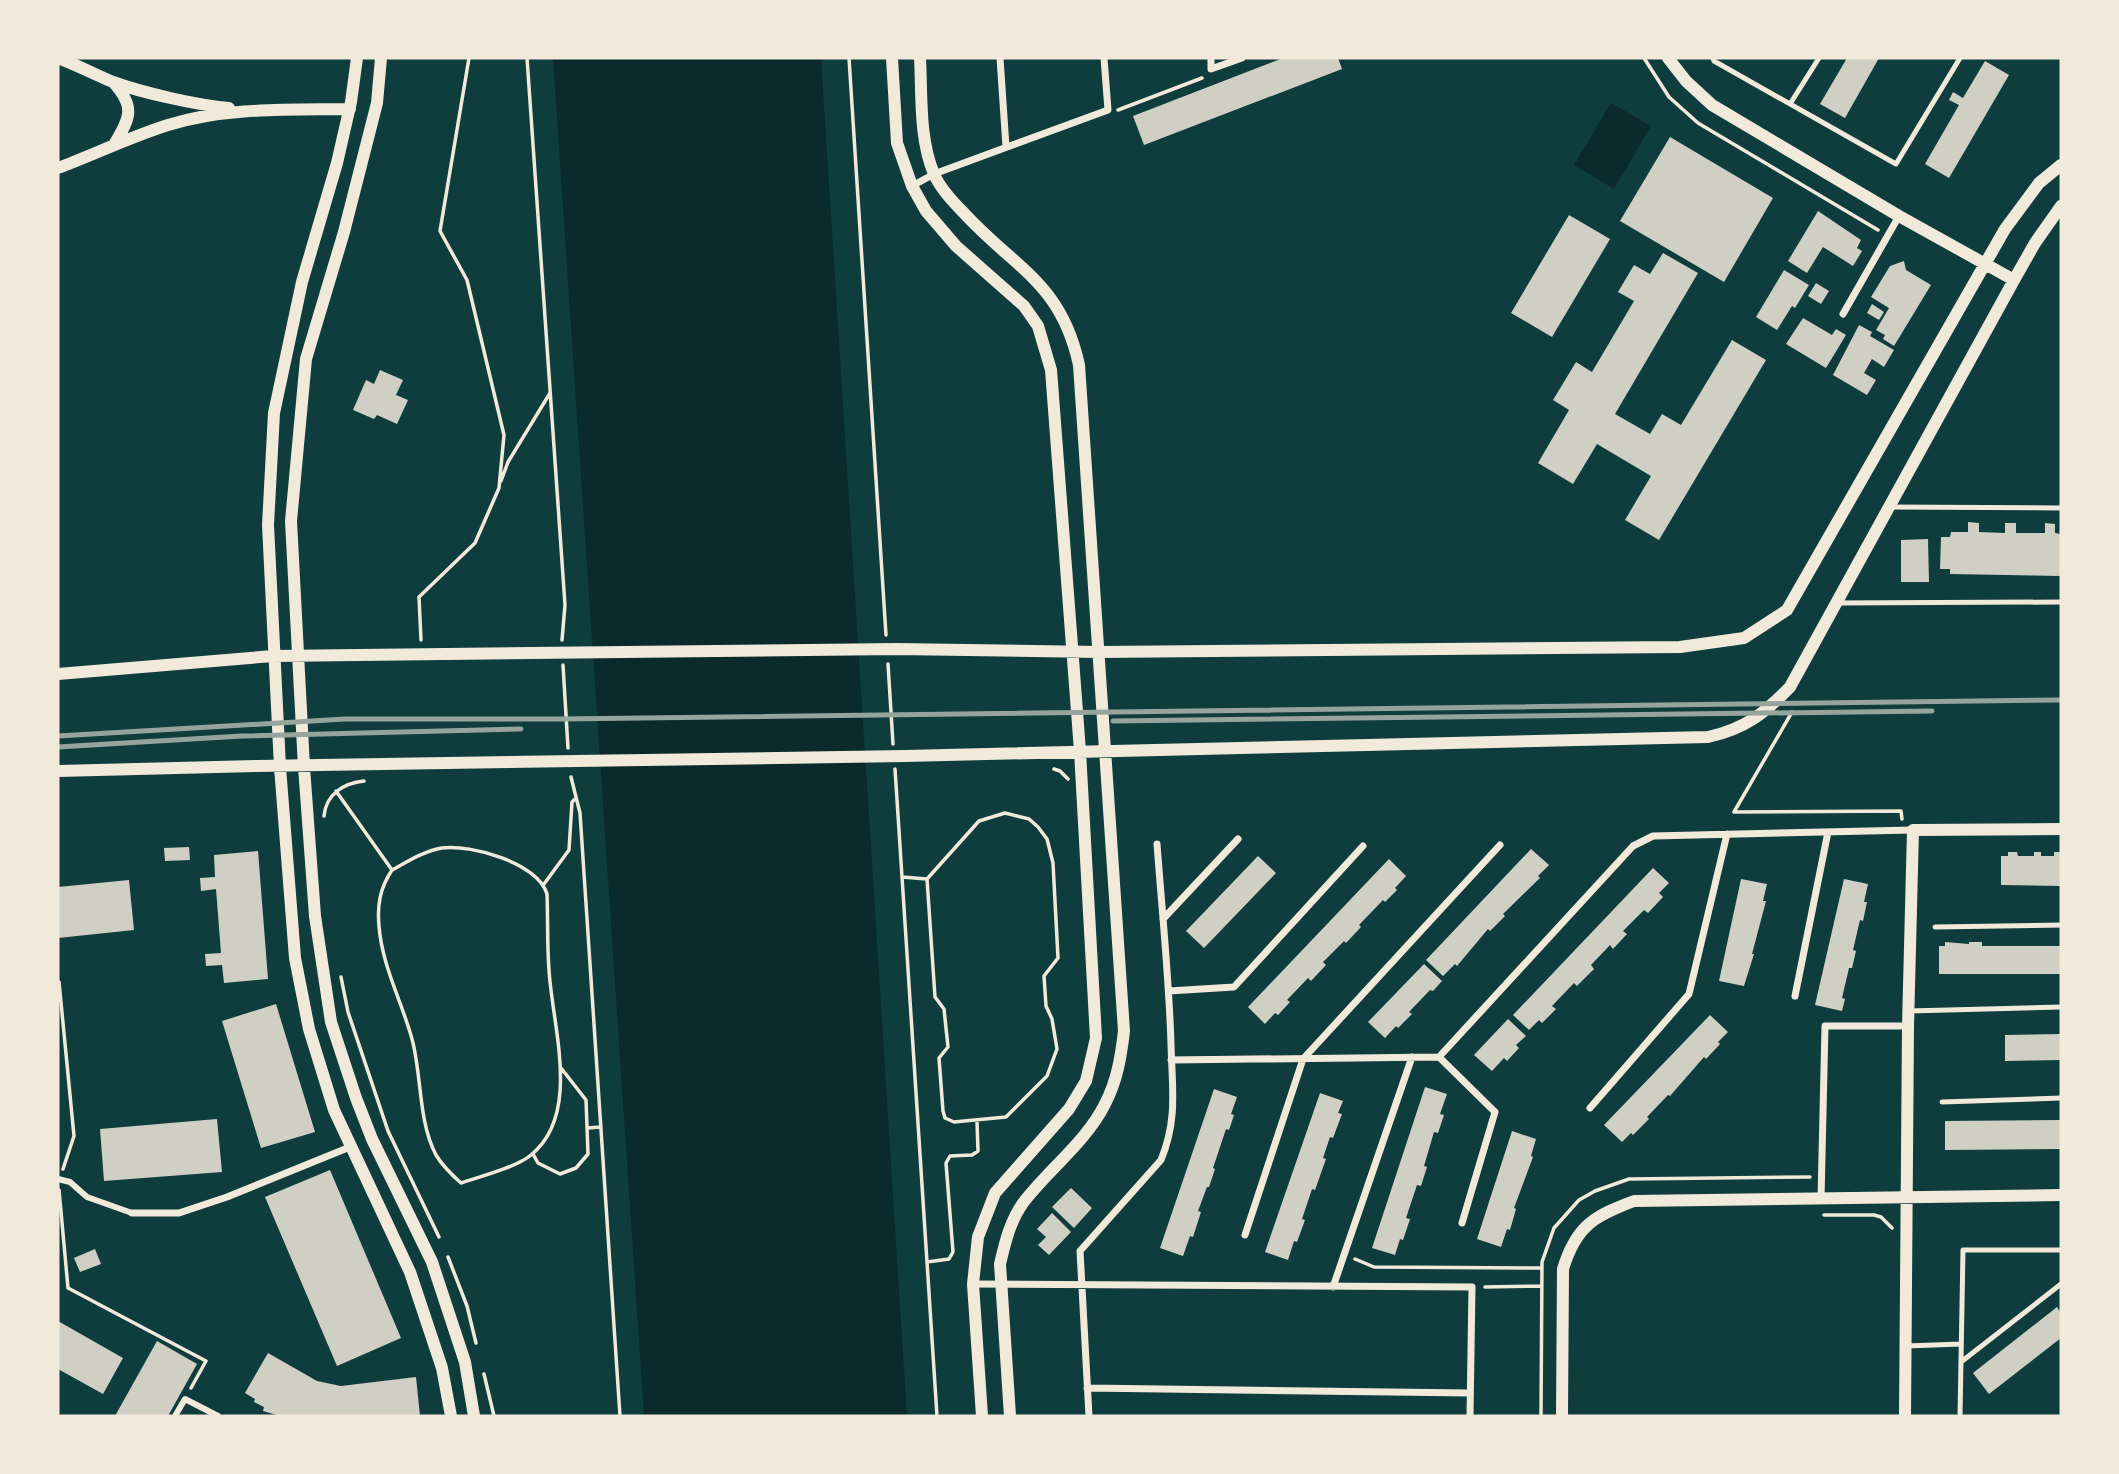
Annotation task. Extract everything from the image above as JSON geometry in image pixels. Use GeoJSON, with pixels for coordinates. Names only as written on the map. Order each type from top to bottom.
{"type":"FeatureCollection","features":[{"type":"Feature","properties":{"kind":"street"},"geometry":{"type":"LineString","coordinates":[[58,58],[113,82],[186,101],[225,108],[265,110]]}},
{"type":"Feature","properties":{"kind":"street"},"geometry":{"type":"LineString","coordinates":[[357,58],[350,109],[302,282],[274,413],[268,525],[280,766],[295,958],[309,1029],[334,1110],[410,1272],[442,1368],[451,1416]]}},
{"type":"Feature","properties":{"kind":"street"},"geometry":{"type":"LineString","coordinates":[[381,58],[374,116],[344,232],[306,359],[290,522],[304,767],[315,916],[331,1022],[372,1139],[432,1262],[465,1362],[474,1416]]}},
{"type":"Feature","properties":{"kind":"street"},"geometry":{"type":"LineString","coordinates":[[892,58],[897,143],[912,186],[926,211],[956,246],[1024,306],[1038,326],[1051,370],[1080,751],[1096,1038],[1086,1081],[1069,1109],[995,1194],[978,1237],[973,1284],[982,1416]]}},
{"type":"Feature","properties":{"kind":"street"},"geometry":{"type":"LineString","coordinates":[[920,58],[925,138],[934,174],[948,196],[976,226],[1042,285],[1059,308],[1073,338],[1079,365],[1106,750],[1124,1031],[1119,1071],[1105,1105],[1090,1127],[1022,1205],[1005,1241],[1000,1264],[1010,1416]]}},
{"type":"Feature","properties":{"kind":"street"},"geometry":{"type":"LineString","coordinates":[[1000,58],[1006,147]]}},
{"type":"Feature","properties":{"kind":"street"},"geometry":{"type":"LineString","coordinates":[[912,186],[934,174],[1108,110],[1104,58]]}},
{"type":"Feature","properties":{"kind":"street"},"geometry":{"type":"LineString","coordinates":[[1210,58],[1211,69],[1242,58]]}},
{"type":"Feature","properties":{"kind":"street"},"geometry":{"type":"LineString","coordinates":[[1668,58],[1686,81],[1712,105],[1899,216],[2014,280]]}},
{"type":"Feature","properties":{"kind":"street"},"geometry":{"type":"LineString","coordinates":[[113,82],[126,96],[128,115],[115,143]]}},
{"type":"Feature","properties":{"kind":"street"},"geometry":{"type":"LineString","coordinates":[[58,168],[115,143],[197,118],[265,110],[350,109]]}},
{"type":"Feature","properties":{"kind":"street"},"geometry":{"type":"LineString","coordinates":[[58,674],[273,656],[890,648],[1098,652],[1680,647],[1744,638],[1787,610],[2022,203],[2039,183],[2061,165]]}},
{"type":"Feature","properties":{"kind":"street"},"geometry":{"type":"LineString","coordinates":[[58,772],[1708,737],[1725,733],[1756,719],[1790,687],[2014,280],[2035,243],[2061,206]]}},
{"type":"Feature","properties":{"kind":"street"},"geometry":{"type":"LineString","coordinates":[[1843,314],[1899,216]]}},
{"type":"Feature","properties":{"kind":"street"},"geometry":{"type":"LineString","coordinates":[[1439,1057],[1633,846],[1653,836],[2061,829]]}},
{"type":"Feature","properties":{"kind":"street"},"geometry":{"type":"LineString","coordinates":[[1905,1416],[1908,1026],[1913,830]]}},
{"type":"Feature","properties":{"kind":"street"},"geometry":{"type":"LineString","coordinates":[[1794,996],[1828,832]]}},
{"type":"Feature","properties":{"kind":"street"},"geometry":{"type":"LineString","coordinates":[[1590,1108],[1689,994],[1727,834]]}},
{"type":"Feature","properties":{"kind":"street"},"geometry":{"type":"LineString","coordinates":[[1163,919],[1238,839]]}},
{"type":"Feature","properties":{"kind":"street"},"geometry":{"type":"LineString","coordinates":[[1089,1416],[1080,1251],[1161,1160],[1168,1143],[1173,1117],[1169,991],[1157,844]]}},
{"type":"Feature","properties":{"kind":"street"},"geometry":{"type":"LineString","coordinates":[[1245,1235],[1303,1059],[1500,845]]}},
{"type":"Feature","properties":{"kind":"street"},"geometry":{"type":"LineString","coordinates":[[1169,991],[1234,987],[1363,846]]}},
{"type":"Feature","properties":{"kind":"street"},"geometry":{"type":"LineString","coordinates":[[1821,1199],[1825,1026],[1908,1026]]}},
{"type":"Feature","properties":{"kind":"street"},"geometry":{"type":"LineString","coordinates":[[1333,1287],[1412,1057]]}},
{"type":"Feature","properties":{"kind":"street"},"geometry":{"type":"LineString","coordinates":[[1171,1060],[1439,1057],[1495,1112],[1462,1223]]}},
{"type":"Feature","properties":{"kind":"street"},"geometry":{"type":"LineString","coordinates":[[58,1179],[70,1182],[87,1197],[132,1213],[179,1213],[227,1197],[350,1147]]}},
{"type":"Feature","properties":{"kind":"street"},"geometry":{"type":"LineString","coordinates":[[1562,1416],[1563,1269],[1569,1247],[1580,1232],[1603,1213],[1634,1202],[2061,1195]]}},
{"type":"Feature","properties":{"kind":"street"},"geometry":{"type":"LineString","coordinates":[[973,1284],[1472,1287],[1470,1416]]}},
{"type":"Feature","properties":{"kind":"street"},"geometry":{"type":"LineString","coordinates":[[1087,1388],[1470,1393]]}},
{"type":"Feature","properties":{"kind":"street"},"geometry":{"type":"LineString","coordinates":[[175,1416],[185,1399],[218,1416]]}},
{"type":"Feature","properties":{"kind":"lane"},"geometry":{"type":"LineString","coordinates":[[1713,58],[1896,164],[1960,58]]}},
{"type":"Feature","properties":{"kind":"lane"},"geometry":{"type":"LineString","coordinates":[[1790,104],[1819,58]]}},
{"type":"Feature","properties":{"kind":"lane"},"geometry":{"type":"LineString","coordinates":[[1889,508],[2061,508]]}},
{"type":"Feature","properties":{"kind":"lane"},"geometry":{"type":"LineString","coordinates":[[1837,603],[2061,602]]}},
{"type":"Feature","properties":{"kind":"lane"},"geometry":{"type":"LineString","coordinates":[[1935,927],[2061,925]]}},
{"type":"Feature","properties":{"kind":"lane"},"geometry":{"type":"LineString","coordinates":[[1909,1012],[2061,1007]]}},
{"type":"Feature","properties":{"kind":"lane"},"geometry":{"type":"LineString","coordinates":[[1942,1102],[2061,1098]]}},
{"type":"Feature","properties":{"kind":"lane"},"geometry":{"type":"LineString","coordinates":[[1959,1416],[1963,1250],[2061,1250]]}},
{"type":"Feature","properties":{"kind":"lane"},"geometry":{"type":"LineString","coordinates":[[1961,1362],[2061,1284]]}},
{"type":"Feature","properties":{"kind":"lane"},"geometry":{"type":"LineString","coordinates":[[1906,1346],[1961,1344]]}},
{"type":"Feature","properties":{"kind":"path"},"geometry":{"type":"LineString","coordinates":[[469,58],[440,230],[467,280],[504,435],[499,488]]}},
{"type":"Feature","properties":{"kind":"path"},"geometry":{"type":"LineString","coordinates":[[527,58],[565,605],[562,642]]}},
{"type":"Feature","properties":{"kind":"path"},"geometry":{"type":"LineString","coordinates":[[849,58],[890,648],[900,754]]}},
{"type":"Feature","properties":{"kind":"path"},"geometry":{"type":"LineString","coordinates":[[1643,58],[1669,97],[1698,122],[1879,230]]}},
{"type":"Feature","properties":{"kind":"path"},"geometry":{"type":"LineString","coordinates":[[1108,110],[1120,110],[1200,79],[1211,69]]}},
{"type":"Feature","properties":{"kind":"path"},"geometry":{"type":"LineString","coordinates":[[421,640],[419,597],[475,543],[509,462],[550,393]]}},
{"type":"Feature","properties":{"kind":"path"},"geometry":{"type":"LineString","coordinates":[[563,655],[568,753]]}},
{"type":"Feature","properties":{"kind":"path"},"geometry":{"type":"LineString","coordinates":[[1792,712],[1734,812],[1901,811],[1902,819]]}},
{"type":"Feature","properties":{"kind":"path"},"geometry":{"type":"LineString","coordinates":[[895,766],[937,1416]]}},
{"type":"Feature","properties":{"kind":"path"},"geometry":{"type":"LineString","coordinates":[[1051,769],[1060,771],[1069,780]]}},
{"type":"Feature","properties":{"kind":"path"},"geometry":{"type":"LineString","coordinates":[[571,775],[580,813],[620,1416]]}},
{"type":"Feature","properties":{"kind":"path"},"geometry":{"type":"LineString","coordinates":[[324,819],[325,809],[336,791],[353,783],[377,781]]}},
{"type":"Feature","properties":{"kind":"path"},"geometry":{"type":"LineString","coordinates":[[336,791],[392,870]]}},
{"type":"Feature","properties":{"kind":"path"},"geometry":{"type":"LineString","coordinates":[[544,884],[569,849],[572,802],[575,799]]}},
{"type":"Feature","properties":{"kind":"path"},"geometry":{"type":"LineString","coordinates":[[1005,813],[1029,820],[1038,827],[1047,839],[1053,863],[1058,958],[1044,976],[1046,1006],[1056,1038],[1054,1059],[1046,1076],[1006,1117],[977,1122],[954,1122],[945,1118],[943,1111],[939,1058],[948,1047],[944,1009],[935,997],[927,879],[979,821],[1005,813]]}},
{"type":"Feature","properties":{"kind":"path"},"geometry":{"type":"LineString","coordinates":[[468,847],[494,855],[538,877],[547,894],[549,970],[561,1068],[554,1122],[533,1154],[522,1161],[461,1183],[436,1154],[429,1133],[412,1040],[382,948],[379,904],[382,886],[392,870],[440,848],[468,847]]}},
{"type":"Feature","properties":{"kind":"path"},"geometry":{"type":"LineString","coordinates":[[902,877],[927,879]]}},
{"type":"Feature","properties":{"kind":"path"},"geometry":{"type":"LineString","coordinates":[[341,973],[348,1012],[384,1121],[442,1242]]}},
{"type":"Feature","properties":{"kind":"path"},"geometry":{"type":"LineString","coordinates":[[59,982],[74,1136],[58,1179],[68,1288],[206,1361],[185,1399]]}},
{"type":"Feature","properties":{"kind":"path"},"geometry":{"type":"LineString","coordinates":[[533,1154],[538,1163],[560,1174],[576,1168],[588,1154],[586,1100],[561,1068]]}},
{"type":"Feature","properties":{"kind":"path"},"geometry":{"type":"LineString","coordinates":[[927,1262],[949,1259],[953,1252],[946,1163],[950,1156],[972,1155],[978,1151],[977,1122]]}},
{"type":"Feature","properties":{"kind":"path"},"geometry":{"type":"LineString","coordinates":[[587,1128],[601,1128]]}},
{"type":"Feature","properties":{"kind":"path"},"geometry":{"type":"LineString","coordinates":[[1541,1416],[1542,1268],[1554,1228],[1579,1200],[1629,1179],[1811,1177]]}},
{"type":"Feature","properties":{"kind":"path"},"geometry":{"type":"LineString","coordinates":[[1821,1216],[1874,1215],[1881,1217],[1895,1233]]}},
{"type":"Feature","properties":{"kind":"path"},"geometry":{"type":"LineString","coordinates":[[1344,1254],[1374,1267],[1542,1268]]}},
{"type":"Feature","properties":{"kind":"path"},"geometry":{"type":"LineString","coordinates":[[447,1255],[467,1306],[477,1345]]}},
{"type":"Feature","properties":{"kind":"path"},"geometry":{"type":"LineString","coordinates":[[1472,1287],[1542,1286]]}},
{"type":"Feature","properties":{"kind":"path"},"geometry":{"type":"LineString","coordinates":[[483,1369],[494,1416]]}},
{"type":"Feature","properties":{"kind":"water"},"geometry":{"type":"Polygon","coordinates":[[[553,58],[821,58],[907,1416],[644,1416],[553,58]]]}},
{"type":"Feature","properties":{"kind":"water"},"geometry":{"type":"Polygon","coordinates":[[[1611,103],[1651,126],[1614,189],[1574,165],[1611,103]]]}},
{"type":"Feature","properties":{"kind":"building"},"geometry":{"type":"Polygon","coordinates":[[[1283,58],[1338,58],[1342,69],[1144,145],[1133,116],[1283,58]]]}},
{"type":"Feature","properties":{"kind":"building"},"geometry":{"type":"Polygon","coordinates":[[[1847,58],[1879,58],[1845,118],[1820,104],[1847,58]]]}},
{"type":"Feature","properties":{"kind":"building"},"geometry":{"type":"Polygon","coordinates":[[[1985,61],[2009,75],[1949,178],[1925,164],[1959,105],[1949,100],[1953,92],[1963,98],[1985,61]]]}},
{"type":"Feature","properties":{"kind":"building"},"geometry":{"type":"Polygon","coordinates":[[[1670,137],[1773,198],[1724,282],[1620,221],[1670,137]]]}},
{"type":"Feature","properties":{"kind":"building"},"geometry":{"type":"Polygon","coordinates":[[[1818,211],[1861,240],[1857,248],[1862,251],[1853,266],[1823,247],[1807,273],[1788,261],[1818,211]]]}},
{"type":"Feature","properties":{"kind":"building"},"geometry":{"type":"Polygon","coordinates":[[[1569,215],[1610,239],[1552,337],[1511,313],[1569,215]]]}},
{"type":"Feature","properties":{"kind":"building"},"geometry":{"type":"Polygon","coordinates":[[[1663,253],[1698,273],[1615,414],[1650,434],[1662,414],[1681,425],[1732,340],[1766,360],[1659,540],[1625,520],[1651,476],[1597,444],[1573,484],[1538,463],[1569,410],[1553,400],[1576,362],[1592,372],[1634,301],[1618,292],[1634,265],[1650,274],[1663,253]]]}},
{"type":"Feature","properties":{"kind":"building"},"geometry":{"type":"Polygon","coordinates":[[[1904,261],[1906,270],[1931,285],[1894,346],[1883,339],[1885,335],[1876,330],[1889,308],[1871,297],[1890,266],[1904,261]]]}},
{"type":"Feature","properties":{"kind":"building"},"geometry":{"type":"Polygon","coordinates":[[[1784,270],[1809,285],[1777,330],[1756,317],[1784,270]]]}},
{"type":"Feature","properties":{"kind":"building"},"geometry":{"type":"Polygon","coordinates":[[[1816,283],[1829,291],[1821,304],[1808,296],[1816,283]]]}},
{"type":"Feature","properties":{"kind":"building"},"geometry":{"type":"Polygon","coordinates":[[[1872,304],[1884,312],[1879,320],[1867,313],[1872,304]]]}},
{"type":"Feature","properties":{"kind":"building"},"geometry":{"type":"Polygon","coordinates":[[[1803,318],[1832,335],[1836,329],[1846,335],[1826,368],[1786,344],[1803,318]]]}},
{"type":"Feature","properties":{"kind":"building"},"geometry":{"type":"Polygon","coordinates":[[[1859,325],[1872,332],[1870,336],[1894,350],[1884,367],[1872,359],[1864,373],[1876,380],[1867,395],[1833,375],[1859,325]]]}},
{"type":"Feature","properties":{"kind":"building"},"geometry":{"type":"Polygon","coordinates":[[[380,370],[403,380],[396,395],[408,400],[397,424],[377,415],[374,419],[353,410],[366,380],[374,384],[380,370]]]}},
{"type":"Feature","properties":{"kind":"building"},"geometry":{"type":"Polygon","coordinates":[[[1968,522],[1979,523],[1979,532],[2005,533],[2005,523],[2016,523],[2016,533],[2045,533],[2045,523],[2055,524],[2055,533],[2061,534],[2061,576],[1950,574],[1950,569],[1940,569],[1941,537],[1950,537],[1951,532],[1968,532],[1968,522]]]}},
{"type":"Feature","properties":{"kind":"building"},"geometry":{"type":"Polygon","coordinates":[[[1928,539],[1929,582],[1901,582],[1901,540],[1928,539]]]}},
{"type":"Feature","properties":{"kind":"building"},"geometry":{"type":"Polygon","coordinates":[[[189,847],[190,860],[165,861],[164,848],[189,847]]]}},
{"type":"Feature","properties":{"kind":"building"},"geometry":{"type":"Polygon","coordinates":[[[1531,849],[1549,865],[1538,876],[1540,878],[1503,914],[1505,916],[1490,931],[1488,929],[1457,966],[1455,964],[1443,976],[1426,960],[1531,849]]]}},
{"type":"Feature","properties":{"kind":"building"},"geometry":{"type":"Polygon","coordinates":[[[258,851],[268,979],[224,983],[222,965],[206,966],[205,954],[221,953],[216,889],[201,891],[200,878],[215,877],[214,855],[258,851]]]}},
{"type":"Feature","properties":{"kind":"building"},"geometry":{"type":"Polygon","coordinates":[[[2008,852],[2017,852],[2018,856],[2034,856],[2034,852],[2041,852],[2041,856],[2054,856],[2054,852],[2060,852],[2061,886],[2001,885],[2001,856],[2008,856],[2008,852]]]}},
{"type":"Feature","properties":{"kind":"building"},"geometry":{"type":"Polygon","coordinates":[[[1258,856],[1276,873],[1204,948],[1186,931],[1258,856]]]}},
{"type":"Feature","properties":{"kind":"building"},"geometry":{"type":"Polygon","coordinates":[[[1389,859],[1406,876],[1395,888],[1397,890],[1385,902],[1383,900],[1346,943],[1344,941],[1323,962],[1326,965],[1311,981],[1308,978],[1287,1000],[1290,1002],[1278,1015],[1275,1013],[1265,1024],[1248,1007],[1389,859]]]}},
{"type":"Feature","properties":{"kind":"building"},"geometry":{"type":"Polygon","coordinates":[[[1653,868],[1669,883],[1659,893],[1663,897],[1648,913],[1644,910],[1623,931],[1627,934],[1613,949],[1610,945],[1591,965],[1594,969],[1577,986],[1574,983],[1552,1006],[1556,1009],[1542,1023],[1539,1020],[1529,1030],[1513,1015],[1653,868]]]}},
{"type":"Feature","properties":{"kind":"building"},"geometry":{"type":"Polygon","coordinates":[[[1741,879],[1767,884],[1763,901],[1766,901],[1744,986],[1719,981],[1741,879]]]}},
{"type":"Feature","properties":{"kind":"building"},"geometry":{"type":"Polygon","coordinates":[[[1844,879],[1868,884],[1864,902],[1867,902],[1853,950],[1856,951],[1842,998],[1845,999],[1842,1011],[1815,1005],[1844,879]]]}},
{"type":"Feature","properties":{"kind":"building"},"geometry":{"type":"Polygon","coordinates":[[[129,880],[134,930],[58,938],[58,887],[129,880]]]}},
{"type":"Feature","properties":{"kind":"building"},"geometry":{"type":"Polygon","coordinates":[[[1945,942],[1982,942],[1982,946],[2061,946],[2061,974],[1939,974],[1939,946],[1945,946],[1945,942]]]}},
{"type":"Feature","properties":{"kind":"building"},"geometry":{"type":"Polygon","coordinates":[[[1424,964],[1442,981],[1409,1012],[1412,1014],[1398,1028],[1396,1026],[1385,1038],[1368,1022],[1424,964]]]}},
{"type":"Feature","properties":{"kind":"building"},"geometry":{"type":"Polygon","coordinates":[[[276,1004],[315,1132],[261,1148],[222,1021],[276,1004]]]}},
{"type":"Feature","properties":{"kind":"building"},"geometry":{"type":"Polygon","coordinates":[[[1710,1015],[1728,1032],[1718,1042],[1720,1044],[1706,1059],[1704,1057],[1633,1135],[1631,1133],[1622,1142],[1604,1125],[1710,1015]]]}},
{"type":"Feature","properties":{"kind":"building"},"geometry":{"type":"Polygon","coordinates":[[[1508,1019],[1526,1036],[1516,1045],[1519,1048],[1507,1061],[1504,1058],[1492,1071],[1474,1055],[1508,1019]]]}},
{"type":"Feature","properties":{"kind":"building"},"geometry":{"type":"Polygon","coordinates":[[[2061,1034],[2061,1060],[2005,1061],[2005,1035],[2061,1034]]]}},
{"type":"Feature","properties":{"kind":"building"},"geometry":{"type":"Polygon","coordinates":[[[1425,1087],[1447,1094],[1440,1114],[1444,1115],[1438,1133],[1434,1132],[1421,1186],[1417,1185],[1406,1218],[1410,1219],[1395,1255],[1372,1248],[1425,1087]]]}},
{"type":"Feature","properties":{"kind":"building"},"geometry":{"type":"Polygon","coordinates":[[[1214,1089],[1237,1097],[1231,1114],[1234,1115],[1229,1130],[1226,1129],[1209,1187],[1198,1211],[1201,1212],[1193,1237],[1190,1236],[1183,1256],[1160,1248],[1214,1089]]]}},
{"type":"Feature","properties":{"kind":"building"},"geometry":{"type":"Polygon","coordinates":[[[1320,1093],[1343,1101],[1338,1113],[1342,1114],[1333,1138],[1330,1137],[1323,1158],[1326,1159],[1315,1190],[1312,1189],[1302,1219],[1305,1220],[1288,1260],[1265,1252],[1320,1093]]]}},
{"type":"Feature","properties":{"kind":"building"},"geometry":{"type":"Polygon","coordinates":[[[217,1119],[222,1172],[104,1181],[100,1129],[217,1119]]]}},
{"type":"Feature","properties":{"kind":"building"},"geometry":{"type":"Polygon","coordinates":[[[2061,1120],[2061,1149],[1945,1150],[1945,1121],[2061,1120]]]}},
{"type":"Feature","properties":{"kind":"building"},"geometry":{"type":"Polygon","coordinates":[[[1512,1131],[1536,1139],[1531,1156],[1533,1157],[1514,1208],[1516,1209],[1510,1230],[1507,1229],[1501,1247],[1477,1239],[1512,1131]]]}},
{"type":"Feature","properties":{"kind":"building"},"geometry":{"type":"Polygon","coordinates":[[[330,1170],[401,1338],[337,1366],[265,1197],[330,1170]]]}},
{"type":"Feature","properties":{"kind":"building"},"geometry":{"type":"Polygon","coordinates":[[[1071,1188],[1092,1208],[1074,1228],[1052,1207],[1071,1188]]]}},
{"type":"Feature","properties":{"kind":"building"},"geometry":{"type":"Polygon","coordinates":[[[1052,1213],[1071,1232],[1049,1255],[1038,1245],[1046,1237],[1037,1229],[1052,1213]]]}},
{"type":"Feature","properties":{"kind":"building"},"geometry":{"type":"Polygon","coordinates":[[[95,1249],[101,1264],[80,1272],[74,1258],[95,1249]]]}},
{"type":"Feature","properties":{"kind":"building"},"geometry":{"type":"Polygon","coordinates":[[[2057,1307],[2061,1313],[2061,1338],[1989,1394],[1973,1373],[2057,1307]]]}},
{"type":"Feature","properties":{"kind":"building"},"geometry":{"type":"Polygon","coordinates":[[[58,1321],[123,1358],[103,1394],[58,1369],[58,1321]]]}},
{"type":"Feature","properties":{"kind":"building"},"geometry":{"type":"Polygon","coordinates":[[[157,1341],[197,1364],[168,1416],[115,1416],[157,1341]]]}},
{"type":"Feature","properties":{"kind":"building"},"geometry":{"type":"Polygon","coordinates":[[[268,1353],[317,1381],[341,1386],[416,1377],[420,1416],[280,1416],[263,1411],[264,1407],[245,1393],[268,1353]]]}},
{"type":"Feature","properties":{"kind":"railway"},"geometry":{"type":"LineString","coordinates":[[58,736],[345,719],[560,719],[2061,700]]}},
{"type":"Feature","properties":{"kind":"railway"},"geometry":{"type":"LineString","coordinates":[[1113,721],[1932,711]]}},
{"type":"Feature","properties":{"kind":"railway"},"geometry":{"type":"LineString","coordinates":[[58,747],[242,736],[521,729]]}}]}
